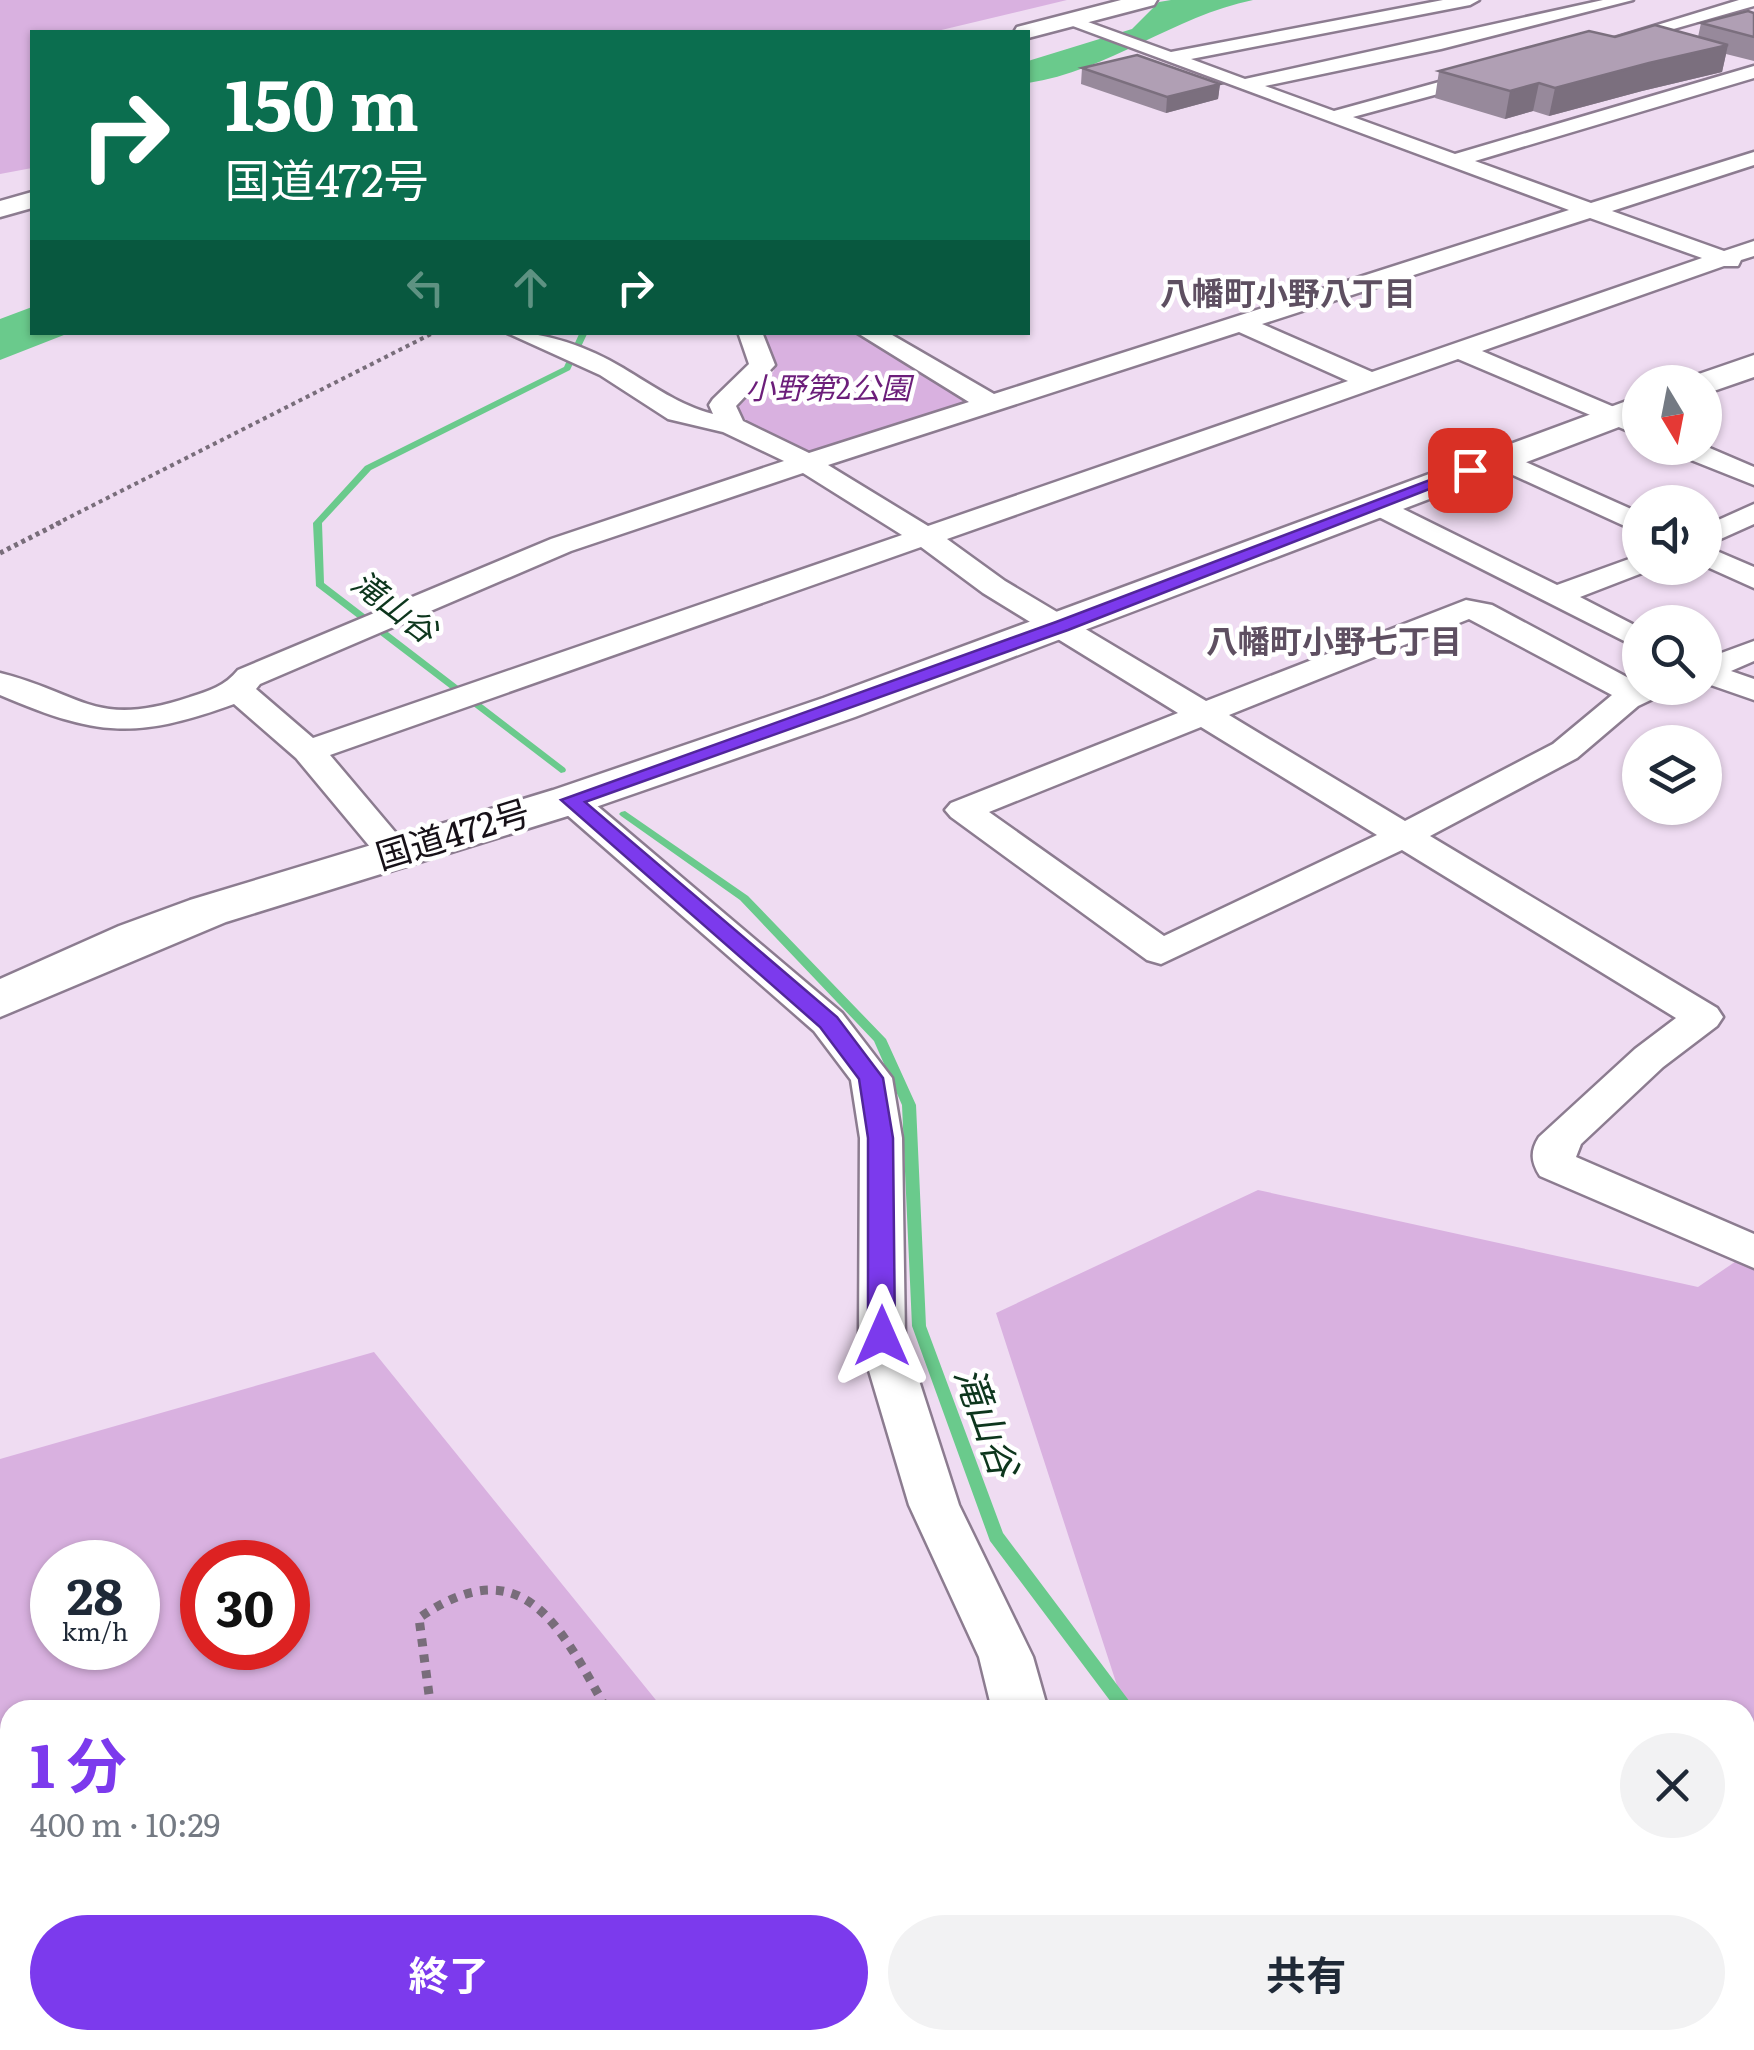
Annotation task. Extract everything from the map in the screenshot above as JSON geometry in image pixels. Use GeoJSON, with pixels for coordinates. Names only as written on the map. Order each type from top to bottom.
{"type":"FeatureCollection","features":[{"type":"Feature","properties":{"kind":"highway"},"geometry":{"type":"LineString","coordinates":[[1722,377],[1754,365]]}},
{"type":"Feature","properties":{"kind":"highway","name":"国道472号"},"geometry":{"type":"LineString","coordinates":[[0,1000],[155,930],[570,800],[1062,626],[1500,459],[1622,420]]}},
{"type":"Feature","properties":{"kind":"main road"},"geometry":{"type":"LineString","coordinates":[[1030,31],[1076,23],[1146,0]]}},
{"type":"Feature","properties":{"kind":"main road"},"geometry":{"type":"LineString","coordinates":[[0,209],[30,201]]}},
{"type":"Feature","properties":{"kind":"street"},"geometry":{"type":"LineString","coordinates":[[1170,58],[1470,0]]}},
{"type":"Feature","properties":{"kind":"street"},"geometry":{"type":"LineString","coordinates":[[1242,84],[1441,44],[1624,0]]}},
{"type":"Feature","properties":{"kind":"street"},"geometry":{"type":"LineString","coordinates":[[1700,0],[1754,15]]}},
{"type":"Feature","properties":{"kind":"street"},"geometry":{"type":"LineString","coordinates":[[1592,46],[1754,1]]}},
{"type":"Feature","properties":{"kind":"street"},"geometry":{"type":"LineString","coordinates":[[1076,23],[1754,270]]}},
{"type":"Feature","properties":{"kind":"street"},"geometry":{"type":"LineString","coordinates":[[1630,36],[1665,46]]}},
{"type":"Feature","properties":{"kind":"street"},"geometry":{"type":"LineString","coordinates":[[1718,62],[1754,72]]}},
{"type":"Feature","properties":{"kind":"street"},"geometry":{"type":"LineString","coordinates":[[1332,117],[1518,66]]}},
{"type":"Feature","properties":{"kind":"street"},"geometry":{"type":"LineString","coordinates":[[1454,161],[1754,72]]}},
{"type":"Feature","properties":{"kind":"street"},"geometry":{"type":"LineString","coordinates":[[0,683],[81,717],[109,723],[142,722],[238,692],[249,677],[562,545],[1754,158]]}},
{"type":"Feature","properties":{"kind":"street"},"geometry":{"type":"LineString","coordinates":[[308,751],[1754,248]]}},
{"type":"Feature","properties":{"kind":"street"},"geometry":{"type":"LineString","coordinates":[[1242,324],[1370,381]]}},
{"type":"Feature","properties":{"kind":"street"},"geometry":{"type":"LineString","coordinates":[[524,335],[609,370],[676,413],[732,426],[780,447],[923,536],[994,587],[1703,1017],[1648,1058],[1566,1134],[1554,1147],[1555,1164],[1754,1252]]}},
{"type":"Feature","properties":{"kind":"street"},"geometry":{"type":"LineString","coordinates":[[732,426],[722,405],[762,365],[751,335]]}},
{"type":"Feature","properties":{"kind":"street"},"geometry":{"type":"LineString","coordinates":[[873,335],[994,405]]}},
{"type":"Feature","properties":{"kind":"street"},"geometry":{"type":"LineString","coordinates":[[1458,350],[1622,414]]}},
{"type":"Feature","properties":{"kind":"street"},"geometry":{"type":"LineString","coordinates":[[1500,459],[1622,516]]}},
{"type":"Feature","properties":{"kind":"street"},"geometry":{"type":"LineString","coordinates":[[1722,463],[1754,477]]}},
{"type":"Feature","properties":{"kind":"street"},"geometry":{"type":"LineString","coordinates":[[1377,505],[1622,631]]}},
{"type":"Feature","properties":{"kind":"street"},"geometry":{"type":"LineString","coordinates":[[1722,529],[1754,513]]}},
{"type":"Feature","properties":{"kind":"street"},"geometry":{"type":"LineString","coordinates":[[1722,563],[1754,579]]}},
{"type":"Feature","properties":{"kind":"street"},"geometry":{"type":"LineString","coordinates":[[1554,597],[1622,571]]}},
{"type":"Feature","properties":{"kind":"street"},"geometry":{"type":"LineString","coordinates":[[1622,681],[1481,612],[1466,609],[963,810],[1161,952],[1402,836],[1570,748],[1623,705]]}},
{"type":"Feature","properties":{"kind":"street"},"geometry":{"type":"LineString","coordinates":[[1722,664],[1754,650]]}},
{"type":"Feature","properties":{"kind":"street"},"geometry":{"type":"LineString","coordinates":[[1722,678],[1754,690]]}},
{"type":"Feature","properties":{"kind":"street"},"geometry":{"type":"LineString","coordinates":[[238,692],[308,751],[394,852]]}},
{"type":"Feature","properties":{"kind":"street"},"geometry":{"type":"LineString","coordinates":[[570,800],[828,1022],[871,1078],[880,1138],[882,1336],[934,1506],[1006,1657],[1017,1700]]}},
{"type":"Feature","properties":{"kind":"path"},"geometry":{"type":"LineString","coordinates":[[0,553],[428,335]]}},
{"type":"Feature","properties":{"kind":"path"},"geometry":{"type":"LineString","coordinates":[[430,1700],[419,1618],[458,1593],[498,1587],[525,1598],[562,1632],[601,1700]]}},
{"type":"Feature","properties":{"kind":"green space"},"geometry":{"type":"Polygon","coordinates":[[[0,0],[1067,0],[941,30],[30,30],[30,168],[0,174],[0,0]]]}},
{"type":"Feature","properties":{"kind":"green space","name":"小野第2公園"},"geometry":{"type":"Polygon","coordinates":[[[764,335],[857,335],[969,403],[806,452],[749,425],[737,408],[774,371],[764,335]]]}},
{"type":"Feature","properties":{"kind":"green space"},"geometry":{"type":"Polygon","coordinates":[[[1258,1190],[1698,1287],[1754,1249],[1754,1700],[1122,1700],[996,1313],[1258,1190]]]}},
{"type":"Feature","properties":{"kind":"green space"},"geometry":{"type":"Polygon","coordinates":[[[374,1352],[656,1700],[0,1700],[0,1459],[374,1352]]]}},
{"type":"Feature","properties":{"kind":"shaded area"},"geometry":{"type":"Polygon","coordinates":[[[1253,0],[1196,18],[1086,67],[1030,83],[1030,60],[1132,29],[1159,2],[1253,0]]]}},
{"type":"Feature","properties":{"kind":"shaded area"},"geometry":{"type":"Polygon","coordinates":[[[30,308],[30,335],[64,335],[0,360],[0,319],[30,308]]]}},
{"type":"Feature","properties":{"kind":"building"},"geometry":{"type":"Polygon","coordinates":[[[1748,11],[1754,13],[1754,37],[1701,23],[1748,11]]]}},
{"type":"Feature","properties":{"kind":"building"},"geometry":{"type":"Polygon","coordinates":[[[1655,25],[1728,45],[1555,88],[1539,83],[1510,91],[1439,71],[1589,31],[1615,37],[1655,25]]]}},
{"type":"Feature","properties":{"kind":"building"},"geometry":{"type":"Polygon","coordinates":[[[1137,55],[1220,84],[1167,97],[1082,68],[1137,55]]]}},
{"type":"Feature","properties":{"kind":"waterway","name":"滝山谷"},"geometry":{"type":"LineString","coordinates":[[561,770],[319,584],[317,523],[368,468],[567,368],[583,335]]}},
{"type":"Feature","properties":{"kind":"waterway","name":"滝山谷"},"geometry":{"type":"LineString","coordinates":[[625,814],[744,898],[880,1039],[909,1105],[919,1326],[996,1536],[1119,1700]]}},
{"type":"Feature","properties":{"kind":"district","name":"八幡町小野八丁目"},"geometry":{"type":"Point","coordinates":[1288,294]}},
{"type":"Feature","properties":{"kind":"district","name":"八幡町小野七丁目"},"geometry":{"type":"Point","coordinates":[1334,642]}},
{"type":"Feature","properties":{"kind":"route"},"geometry":{"type":"LineString","coordinates":[[882,1336],[880,1138],[871,1078],[828,1022],[570,800],[1062,626],[1470,470]]}}]}
